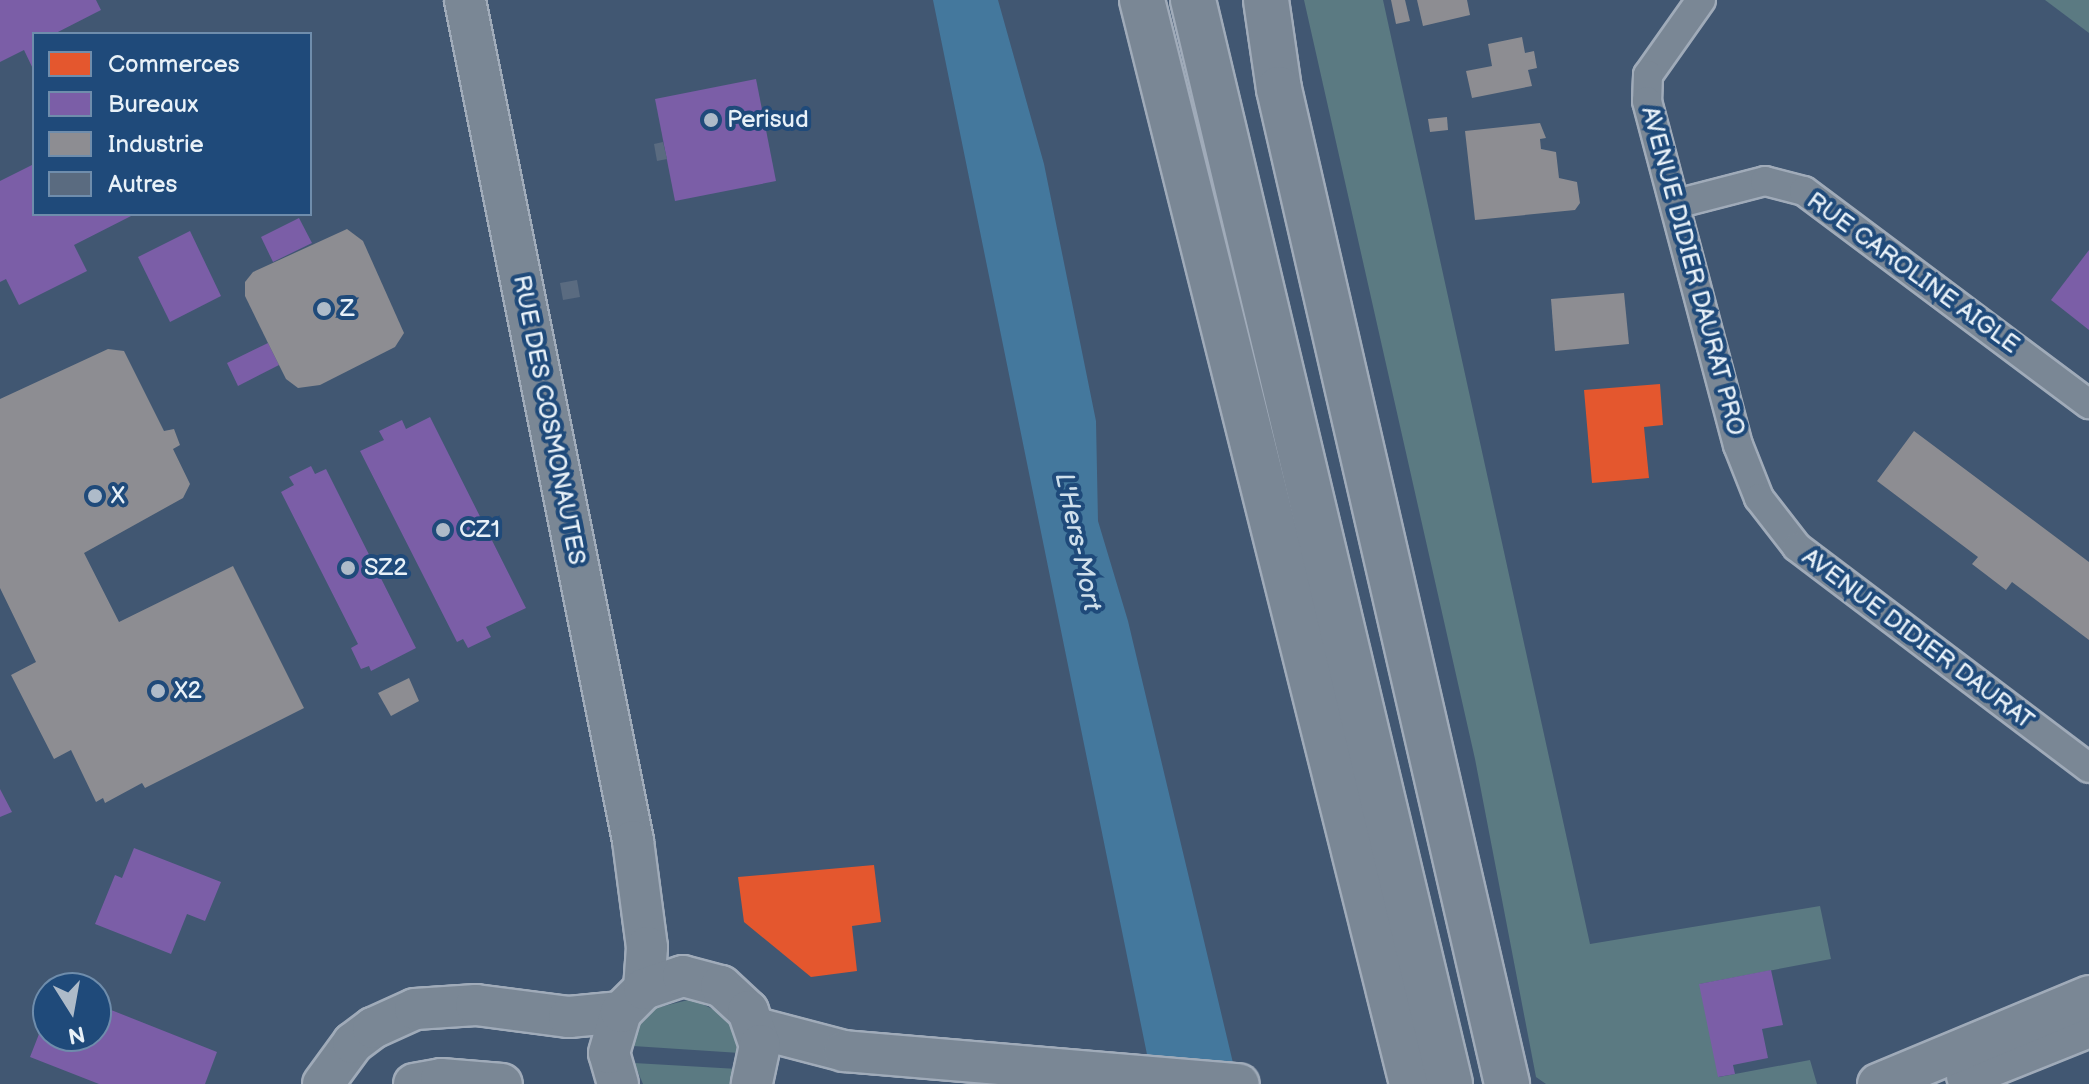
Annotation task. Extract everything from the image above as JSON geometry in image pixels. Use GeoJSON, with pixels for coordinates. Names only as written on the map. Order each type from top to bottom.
{"type":"FeatureCollection","features":[{"type":"Feature","properties":{"kind":"highway"},"geometry":{"type":"LineString","coordinates":[[1142,0],[1425,1083]]}},
{"type":"Feature","properties":{"kind":"highway"},"geometry":{"type":"LineString","coordinates":[[1193,0],[1425,1083]]}},
{"type":"Feature","properties":{"kind":"highway"},"geometry":{"type":"LineString","coordinates":[[1253,0],[1279,89],[1507,1084]]}},
{"type":"Feature","properties":{"kind":"highway"},"geometry":{"type":"LineString","coordinates":[[1266,0],[1279,89]]}},
{"type":"Feature","properties":{"kind":"main road","name":"RUE DES COSMONAUTES"},"geometry":{"type":"LineString","coordinates":[[465,0],[633,841],[647,947],[632,1000],[609,1053],[618,1084]]}},
{"type":"Feature","properties":{"kind":"main road","name":"RUE DES COSMONAUTES"},"geometry":{"type":"LineString","coordinates":[[633,841],[674,940],[704,979]]}},
{"type":"Feature","properties":{"kind":"main road"},"geometry":{"type":"LineString","coordinates":[[323,1084],[353,1043],[373,1028],[415,1009],[476,1005],[569,1017],[632,1000],[683,976],[704,979],[736,996],[756,1028],[759,1063],[752,1084]]}},
{"type":"Feature","properties":{"kind":"main road"},"geometry":{"type":"LineString","coordinates":[[1878,1084],[2089,996]]}},
{"type":"Feature","properties":{"kind":"main road"},"geometry":{"type":"LineString","coordinates":[[1949,1084],[2089,1027]]}},
{"type":"Feature","properties":{"kind":"main road"},"geometry":{"type":"LineString","coordinates":[[756,1028],[844,1051],[1239,1084]]}},
{"type":"Feature","properties":{"kind":"main road"},"geometry":{"type":"LineString","coordinates":[[414,1084],[441,1079],[502,1084]]}},
{"type":"Feature","properties":{"kind":"street","name":"AVENUE DIDIER DAURAT PRO"},"geometry":{"type":"LineString","coordinates":[[1701,0],[1648,75],[1647,101],[1738,445],[1759,498]]}},
{"type":"Feature","properties":{"kind":"street","name":"RUE CAROLINE AIGLE"},"geometry":{"type":"LineString","coordinates":[[1676,204],[1765,181],[1804,191],[2089,404]]}},
{"type":"Feature","properties":{"kind":"street","name":"AVENUE DIDIER DAURAT"},"geometry":{"type":"LineString","coordinates":[[1759,498],[1797,547],[2089,768]]}},
{"type":"Feature","properties":{"kind":"green space"},"geometry":{"type":"Polygon","coordinates":[[[1304,0],[1383,0],[1590,944],[1820,906],[1831,959],[1700,984],[1719,1077],[1810,1060],[1817,1084],[1546,1084],[1536,1077],[1475,759],[1304,0]]]}},
{"type":"Feature","properties":{"kind":"green space"},"geometry":{"type":"Polygon","coordinates":[[[2045,0],[2089,0],[2089,33],[2045,0]]]}},
{"type":"Feature","properties":{"kind":"green space"},"geometry":{"type":"Polygon","coordinates":[[[692,999],[725,1015],[738,1036],[740,1053],[633,1046],[639,1026],[656,1008],[692,999]]]}},
{"type":"Feature","properties":{"kind":"green space"},"geometry":{"type":"Polygon","coordinates":[[[634,1063],[738,1069],[730,1084],[643,1084],[634,1063]]]}},
{"type":"Feature","properties":{"kind":"water","name":"L'Hers-Mort"},"geometry":{"type":"Polygon","coordinates":[[[933,0],[998,0],[1044,164],[1096,421],[1098,521],[1128,621],[1238,1084],[1153,1084],[933,0]]]}},
{"type":"Feature","properties":{"kind":"building: Commerces"},"geometry":{"type":"Polygon","coordinates":[[[1660,384],[1663,425],[1644,427],[1649,478],[1592,483],[1584,390],[1660,384]]]}},
{"type":"Feature","properties":{"kind":"building: Commerces"},"geometry":{"type":"Polygon","coordinates":[[[874,865],[881,922],[852,926],[857,971],[811,977],[744,922],[738,877],[874,865]]]}},
{"type":"Feature","properties":{"kind":"building: Bureaux"},"geometry":{"type":"Polygon","coordinates":[[[0,0],[96,0],[101,10],[58,32],[32,32],[32,67],[24,50],[0,62],[0,0]]]}},
{"type":"Feature","properties":{"kind":"building: Bureaux","name":"Perisud"},"geometry":{"type":"Polygon","coordinates":[[[756,79],[776,181],[675,201],[655,99],[756,79]]]}},
{"type":"Feature","properties":{"kind":"building: Bureaux"},"geometry":{"type":"Polygon","coordinates":[[[32,165],[32,216],[131,216],[74,245],[87,271],[19,305],[6,279],[0,282],[0,181],[32,165]]]}},
{"type":"Feature","properties":{"kind":"building: Bureaux"},"geometry":{"type":"Polygon","coordinates":[[[299,218],[312,243],[273,262],[261,237],[299,218]]]}},
{"type":"Feature","properties":{"kind":"building: Bureaux"},"geometry":{"type":"Polygon","coordinates":[[[190,231],[221,296],[170,322],[138,257],[190,231]]]}},
{"type":"Feature","properties":{"kind":"building: Bureaux"},"geometry":{"type":"Polygon","coordinates":[[[2089,250],[2089,330],[2051,300],[2089,250]]]}},
{"type":"Feature","properties":{"kind":"building: Bureaux"},"geometry":{"type":"Polygon","coordinates":[[[268,343],[279,365],[238,386],[227,363],[268,343]]]}},
{"type":"Feature","properties":{"kind":"building: Bureaux","name":"CZ1"},"geometry":{"type":"Polygon","coordinates":[[[430,417],[526,608],[486,627],[491,637],[468,648],[463,639],[457,642],[360,451],[384,440],[379,431],[402,420],[406,429],[430,417]]]}},
{"type":"Feature","properties":{"kind":"building: Bureaux","name":"SZ2"},"geometry":{"type":"Polygon","coordinates":[[[311,466],[315,474],[326,469],[416,648],[371,671],[369,666],[361,669],[351,648],[358,644],[281,492],[294,485],[289,477],[311,466]]]}},
{"type":"Feature","properties":{"kind":"building: Bureaux"},"geometry":{"type":"Polygon","coordinates":[[[0,789],[12,812],[0,817],[0,789]]]}},
{"type":"Feature","properties":{"kind":"building: Bureaux"},"geometry":{"type":"Polygon","coordinates":[[[134,848],[221,882],[205,921],[187,914],[171,954],[95,924],[115,875],[122,878],[134,848]]]}},
{"type":"Feature","properties":{"kind":"building: Bureaux"},"geometry":{"type":"Polygon","coordinates":[[[1771,970],[1783,1025],[1762,1029],[1768,1058],[1733,1065],[1735,1074],[1718,1077],[1699,984],[1771,970]]]}},
{"type":"Feature","properties":{"kind":"building: Bureaux"},"geometry":{"type":"Polygon","coordinates":[[[112,1010],[217,1052],[205,1084],[99,1084],[30,1057],[32,1052],[112,1052],[112,1010]]]}},
{"type":"Feature","properties":{"kind":"building: Industrie"},"geometry":{"type":"Polygon","coordinates":[[[1391,0],[1405,0],[1410,21],[1396,24],[1391,0]]]}},
{"type":"Feature","properties":{"kind":"building: Industrie"},"geometry":{"type":"Polygon","coordinates":[[[1417,0],[1467,0],[1470,15],[1423,26],[1417,0]]]}},
{"type":"Feature","properties":{"kind":"building: Industrie"},"geometry":{"type":"Polygon","coordinates":[[[1522,37],[1525,53],[1534,51],[1537,68],[1528,70],[1532,86],[1472,98],[1466,71],[1492,66],[1488,44],[1522,37]]]}},
{"type":"Feature","properties":{"kind":"building: Industrie"},"geometry":{"type":"Polygon","coordinates":[[[1447,117],[1448,130],[1430,132],[1428,119],[1447,117]]]}},
{"type":"Feature","properties":{"kind":"building: Industrie"},"geometry":{"type":"Polygon","coordinates":[[[1540,123],[1546,138],[1540,139],[1541,149],[1556,152],[1559,178],[1577,182],[1580,203],[1575,210],[1475,220],[1465,131],[1540,123]]]}},
{"type":"Feature","properties":{"kind":"building: Industrie","name":"Z"},"geometry":{"type":"Polygon","coordinates":[[[347,229],[363,241],[404,333],[395,347],[320,385],[298,388],[286,379],[268,343],[245,296],[245,282],[253,272],[347,229]]]}},
{"type":"Feature","properties":{"kind":"building: Industrie"},"geometry":{"type":"Polygon","coordinates":[[[1624,293],[1629,344],[1555,351],[1551,299],[1624,293]]]}},
{"type":"Feature","properties":{"kind":"building: Industrie"},"geometry":{"type":"Polygon","coordinates":[[[108,349],[124,351],[164,431],[174,429],[180,445],[173,449],[190,484],[183,498],[84,553],[119,622],[233,566],[304,708],[145,788],[142,783],[105,803],[103,798],[96,802],[71,750],[54,759],[11,675],[36,662],[0,588],[0,399],[108,349]]]}},
{"type":"Feature","properties":{"kind":"building: Industrie"},"geometry":{"type":"Polygon","coordinates":[[[1914,431],[2089,562],[2089,640],[2012,582],[2006,590],[1972,564],[1978,557],[1877,481],[1914,431]]]}},
{"type":"Feature","properties":{"kind":"building: Industrie"},"geometry":{"type":"Polygon","coordinates":[[[409,678],[419,701],[391,716],[378,693],[409,678]]]}},
{"type":"Feature","properties":{"kind":"building: Autres"},"geometry":{"type":"Polygon","coordinates":[[[663,142],[667,159],[657,161],[654,144],[663,142]]]}},
{"type":"Feature","properties":{"kind":"building: Autres"},"geometry":{"type":"Polygon","coordinates":[[[577,280],[580,297],[563,300],[560,283],[577,280]]]}},
{"type":"Feature","properties":{"kind":"place","name":"Perisud"},"geometry":{"type":"Point","coordinates":[711,120]}},
{"type":"Feature","properties":{"kind":"place","name":"Z"},"geometry":{"type":"Point","coordinates":[324,309]}},
{"type":"Feature","properties":{"kind":"place","name":"X"},"geometry":{"type":"Point","coordinates":[95,496]}},
{"type":"Feature","properties":{"kind":"place","name":"CZ1"},"geometry":{"type":"Point","coordinates":[443,530]}},
{"type":"Feature","properties":{"kind":"place","name":"SZ2"},"geometry":{"type":"Point","coordinates":[348,568]}},
{"type":"Feature","properties":{"kind":"place","name":"X2"},"geometry":{"type":"Point","coordinates":[158,691]}}]}
